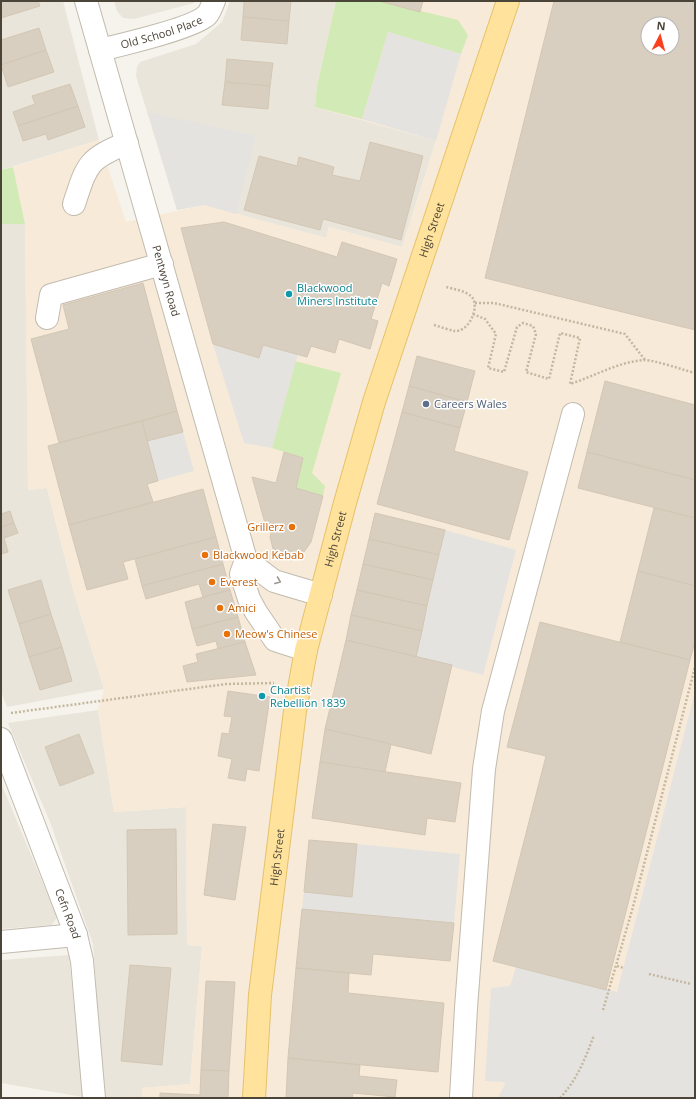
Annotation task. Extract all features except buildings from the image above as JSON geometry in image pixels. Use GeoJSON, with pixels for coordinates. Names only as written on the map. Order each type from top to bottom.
{"type":"FeatureCollection","features":[{"type":"Feature","properties":{"kind":"main road","name":"High Street"},"geometry":{"type":"LineString","coordinates":[[254,1098],[260,995],[295,711],[306,650],[374,402],[508,1]]}},
{"type":"Feature","properties":{"kind":"street","name":"Pentwyn Road"},"geometry":{"type":"LineString","coordinates":[[86,1],[246,560],[241,574],[249,599],[275,640],[306,650]]}},
{"type":"Feature","properties":{"kind":"street","name":"Old School Place"},"geometry":{"type":"LineString","coordinates":[[100,50],[146,38],[192,23],[207,15],[214,1]]}},
{"type":"Feature","properties":{"kind":"street"},"geometry":{"type":"LineString","coordinates":[[74,204],[86,169],[103,153],[127,143]]}},
{"type":"Feature","properties":{"kind":"street"},"geometry":{"type":"LineString","coordinates":[[47,318],[51,295],[162,264]]}},
{"type":"Feature","properties":{"kind":"street"},"geometry":{"type":"LineString","coordinates":[[461,1098],[466,1008],[484,769],[492,718],[573,414]]}},
{"type":"Feature","properties":{"kind":"street"},"geometry":{"type":"LineString","coordinates":[[246,560],[274,581],[321,595]]}},
{"type":"Feature","properties":{"kind":"street","name":"Cefn Road"},"geometry":{"type":"LineString","coordinates":[[1,739],[76,935],[82,961],[94,1098]]}},
{"type":"Feature","properties":{"kind":"street"},"geometry":{"type":"LineString","coordinates":[[1,942],[76,935]]}},
{"type":"Feature","properties":{"kind":"path"},"geometry":{"type":"LineString","coordinates":[[434,325],[456,331],[464,329],[473,314],[475,303],[473,298],[468,293],[446,287]]}},
{"type":"Feature","properties":{"kind":"path"},"geometry":{"type":"LineString","coordinates":[[475,303],[494,303],[625,334],[645,360]]}},
{"type":"Feature","properties":{"kind":"path"},"geometry":{"type":"LineString","coordinates":[[473,314],[485,319],[496,334],[488,368],[504,372],[517,327],[523,323],[533,326],[536,334],[526,372],[537,376],[549,379],[560,333],[580,338],[570,384],[589,378],[614,366],[645,360],[695,374]]}},
{"type":"Feature","properties":{"kind":"path"},"geometry":{"type":"LineString","coordinates":[[603,1010],[617,966],[695,667]]}},
{"type":"Feature","properties":{"kind":"path"},"geometry":{"type":"LineString","coordinates":[[8,713],[226,684],[274,683]]}},
{"type":"Feature","properties":{"kind":"path"},"geometry":{"type":"LineString","coordinates":[[617,966],[624,968]]}},
{"type":"Feature","properties":{"kind":"path"},"geometry":{"type":"LineString","coordinates":[[649,974],[691,984]]}},
{"type":"Feature","properties":{"kind":"path"},"geometry":{"type":"LineString","coordinates":[[560,1098],[568,1090],[584,1063],[594,1034]]}},
{"type":"Feature","properties":{"kind":"shaded area"},"geometry":{"type":"Polygon","coordinates":[[[1,1],[63,1],[99,140],[1,170],[1,1]]]}},
{"type":"Feature","properties":{"kind":"shaded area"},"geometry":{"type":"Polygon","coordinates":[[[114,1],[196,1],[194,3],[134,19],[123,18],[117,11],[114,1]]]}},
{"type":"Feature","properties":{"kind":"shaded area"},"geometry":{"type":"Polygon","coordinates":[[[230,1],[336,1],[317,86],[315,107],[436,141],[402,247],[329,227],[326,238],[204,205],[177,210],[136,76],[137,67],[140,62],[196,44],[222,22],[230,1]]]}},
{"type":"Feature","properties":{"kind":"shaded area"},"geometry":{"type":"Polygon","coordinates":[[[336,1],[695,1],[695,1098],[142,1098],[142,1088],[190,1084],[202,946],[187,945],[186,807],[114,812],[98,710],[104,689],[74,593],[47,488],[28,490],[25,224],[13,167],[99,140],[126,222],[204,205],[326,238],[329,227],[402,247],[436,141],[315,107],[317,86],[336,1]]]}},
{"type":"Feature","properties":{"kind":"shaded area"},"geometry":{"type":"Polygon","coordinates":[[[388,32],[461,54],[436,141],[362,119],[388,32]]]}},
{"type":"Feature","properties":{"kind":"shaded area"},"geometry":{"type":"Polygon","coordinates":[[[148,112],[256,136],[236,214],[204,205],[177,210],[148,112]]]}},
{"type":"Feature","properties":{"kind":"shaded area"},"geometry":{"type":"Polygon","coordinates":[[[1,224],[25,224],[28,490],[47,488],[74,593],[104,689],[7,707],[1,691],[1,224]]]}},
{"type":"Feature","properties":{"kind":"shaded area"},"geometry":{"type":"Polygon","coordinates":[[[213,344],[259,357],[263,345],[298,354],[272,448],[244,443],[213,344]]]}},
{"type":"Feature","properties":{"kind":"shaded area"},"geometry":{"type":"Polygon","coordinates":[[[183,432],[194,471],[158,481],[147,441],[183,432]]]}},
{"type":"Feature","properties":{"kind":"shaded area"},"geometry":{"type":"Polygon","coordinates":[[[445,530],[516,550],[483,675],[416,657],[445,530]]]}},
{"type":"Feature","properties":{"kind":"shaded area"},"geometry":{"type":"Polygon","coordinates":[[[695,692],[695,1098],[498,1098],[505,1084],[504,1082],[485,1081],[491,988],[510,986],[516,967],[617,992],[695,692]]]}},
{"type":"Feature","properties":{"kind":"shaded area"},"geometry":{"type":"Polygon","coordinates":[[[98,710],[114,812],[186,807],[187,945],[202,946],[190,1084],[143,1088],[142,1098],[104,1098],[93,944],[50,822],[8,723],[98,710]]]}},
{"type":"Feature","properties":{"kind":"shaded area"},"geometry":{"type":"Polygon","coordinates":[[[1,783],[57,917],[52,925],[1,929],[1,783]]]}},
{"type":"Feature","properties":{"kind":"shaded area"},"geometry":{"type":"Polygon","coordinates":[[[357,844],[460,854],[454,923],[302,909],[304,892],[352,897],[357,844]]]}},
{"type":"Feature","properties":{"kind":"shaded area"},"geometry":{"type":"Polygon","coordinates":[[[69,955],[83,1097],[1,1083],[1,960],[69,955]]]}},
{"type":"Feature","properties":{"kind":"green space"},"geometry":{"type":"Polygon","coordinates":[[[336,1],[379,1],[458,20],[468,35],[461,54],[388,32],[362,119],[315,107],[317,86],[336,1]]]}},
{"type":"Feature","properties":{"kind":"green space"},"geometry":{"type":"Polygon","coordinates":[[[13,167],[25,224],[1,224],[1,170],[13,167]]]}},
{"type":"Feature","properties":{"kind":"green space"},"geometry":{"type":"Polygon","coordinates":[[[295,361],[341,373],[312,473],[325,486],[323,496],[296,488],[303,458],[272,448],[295,361]]]}},
{"type":"Feature","properties":{"kind":"place","name":"Blackwood Miners Institute"},"geometry":{"type":"Point","coordinates":[289,294]}},
{"type":"Feature","properties":{"kind":"place","name":"Careers Wales"},"geometry":{"type":"Point","coordinates":[426,404]}},
{"type":"Feature","properties":{"kind":"place","name":"Grillerz"},"geometry":{"type":"Point","coordinates":[292,527]}},
{"type":"Feature","properties":{"kind":"place","name":"Blackwood Kebab"},"geometry":{"type":"Point","coordinates":[205,555]}},
{"type":"Feature","properties":{"kind":"place","name":"Everest"},"geometry":{"type":"Point","coordinates":[212,582]}},
{"type":"Feature","properties":{"kind":"place","name":"Amici"},"geometry":{"type":"Point","coordinates":[220,608]}},
{"type":"Feature","properties":{"kind":"place","name":"Meow's Chinese"},"geometry":{"type":"Point","coordinates":[227,634]}},
{"type":"Feature","properties":{"kind":"place","name":"Chartist Rebellion 1839"},"geometry":{"type":"Point","coordinates":[262,696]}}]}
